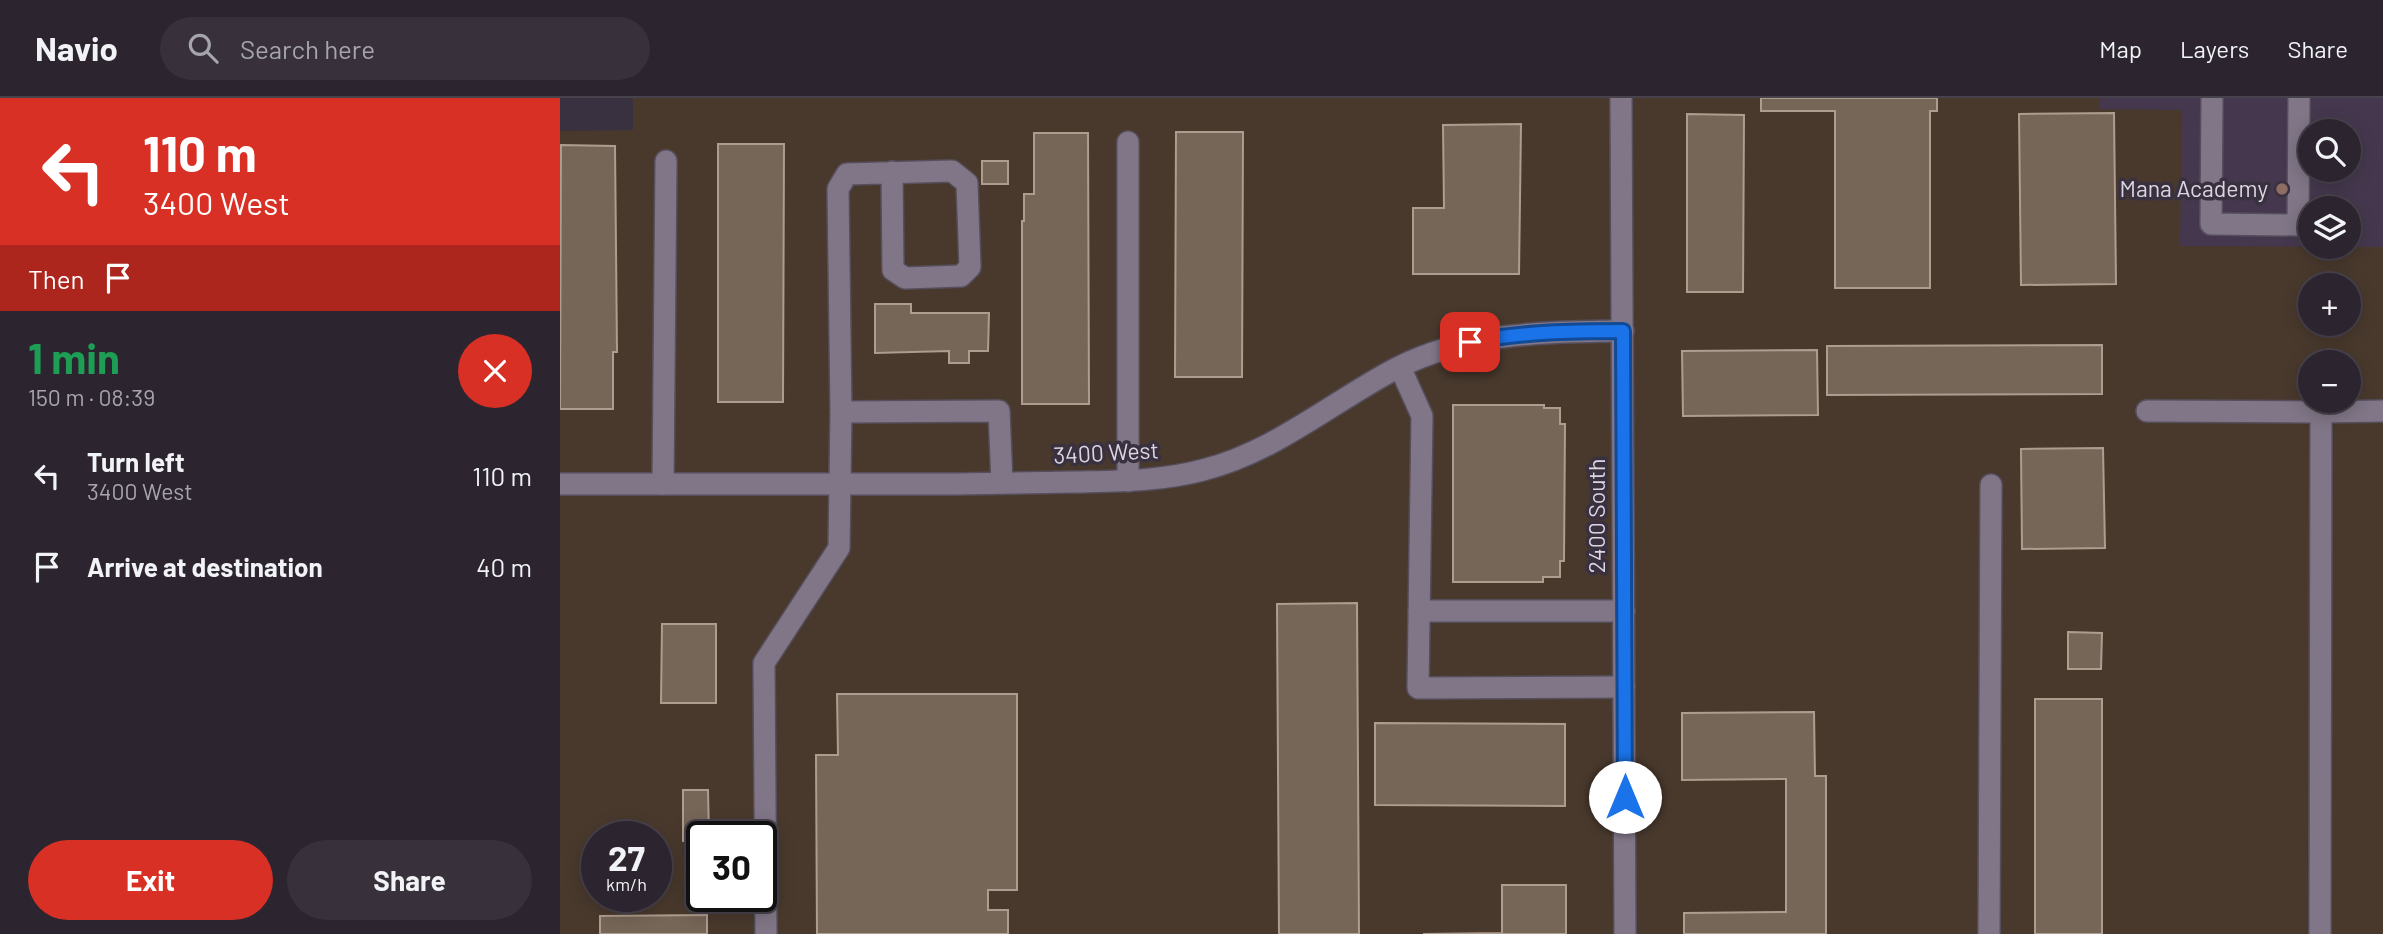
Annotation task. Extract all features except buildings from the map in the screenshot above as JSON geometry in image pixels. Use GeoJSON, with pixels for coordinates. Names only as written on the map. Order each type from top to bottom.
{"type":"FeatureCollection","features":[{"type":"Feature","properties":{"kind":"street","name":"2400 South"},"geometry":{"type":"LineString","coordinates":[[1621,98],[1625,934]]}},
{"type":"Feature","properties":{"kind":"street"},"geometry":{"type":"LineString","coordinates":[[2212,98],[2211,224],[2298,225],[2299,98]]}},
{"type":"Feature","properties":{"kind":"street"},"geometry":{"type":"LineString","coordinates":[[1128,142],[1128,481]]}},
{"type":"Feature","properties":{"kind":"street"},"geometry":{"type":"LineString","coordinates":[[663,484],[666,161]]}},
{"type":"Feature","properties":{"kind":"street"},"geometry":{"type":"LineString","coordinates":[[766,934],[764,663],[839,548],[841,412],[838,189],[847,174],[952,171],[967,183],[970,267],[961,276],[905,278],[893,270],[892,173]]}},
{"type":"Feature","properties":{"kind":"street","name":"3400 West"},"geometry":{"type":"LineString","coordinates":[[560,484],[1128,481],[1203,470],[1236,459],[1315,419],[1400,367],[1458,346],[1506,335],[1623,331]]}},
{"type":"Feature","properties":{"kind":"street"},"geometry":{"type":"LineString","coordinates":[[1400,367],[1422,416],[1418,688],[1624,687]]}},
{"type":"Feature","properties":{"kind":"street"},"geometry":{"type":"LineString","coordinates":[[841,412],[999,411],[1002,483]]}},
{"type":"Feature","properties":{"kind":"street"},"geometry":{"type":"LineString","coordinates":[[2147,411],[2298,412]]}},
{"type":"Feature","properties":{"kind":"street"},"geometry":{"type":"LineString","coordinates":[[2361,411],[2383,411]]}},
{"type":"Feature","properties":{"kind":"street"},"geometry":{"type":"LineString","coordinates":[[2320,934],[2321,413]]}},
{"type":"Feature","properties":{"kind":"street"},"geometry":{"type":"LineString","coordinates":[[1989,934],[1991,485]]}},
{"type":"Feature","properties":{"kind":"street"},"geometry":{"type":"LineString","coordinates":[[1419,611],[1624,611]]}},
{"type":"Feature","properties":{"kind":"shaded area"},"geometry":{"type":"Polygon","coordinates":[[[633,98],[2383,98],[2383,934],[560,934],[560,131],[633,130],[633,98]]]}},
{"type":"Feature","properties":{"kind":"shaded area","name":"Mana Academy"},"geometry":{"type":"Polygon","coordinates":[[[2100,98],[2383,98],[2383,247],[2361,247],[2361,196],[2298,196],[2298,247],[2180,246],[2182,110],[2100,109],[2100,98]]]}},
{"type":"Feature","properties":{"kind":"place","name":"Mana Academy"},"geometry":{"type":"Point","coordinates":[2282,189]}},
{"type":"Feature","properties":{"kind":"route"},"geometry":{"type":"LineString","coordinates":[[1470,342],[1506,335],[1544,332],[1623,331],[1625,797]]}}]}
